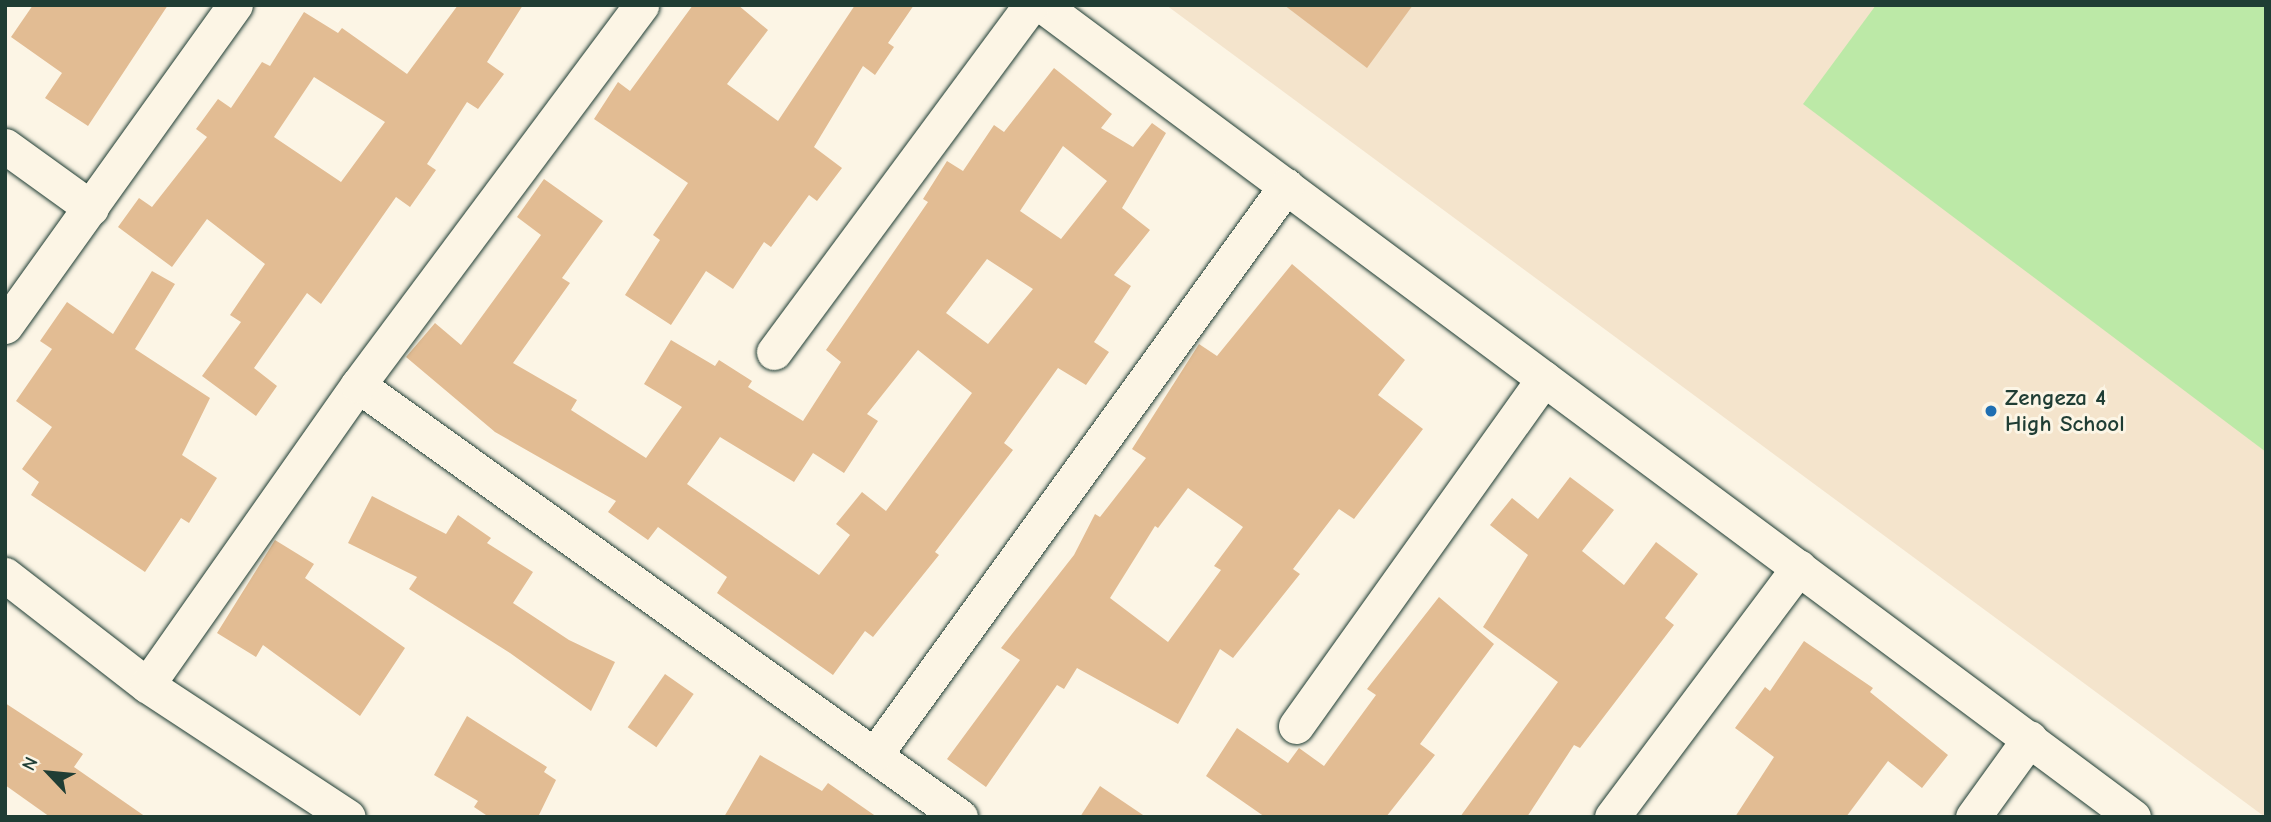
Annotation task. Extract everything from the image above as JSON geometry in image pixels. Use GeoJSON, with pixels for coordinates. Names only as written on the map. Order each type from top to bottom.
{"type":"FeatureCollection","features":[{"type":"Feature","properties":{"kind":"street"},"geometry":{"type":"LineString","coordinates":[[5,326],[235,5]]}},
{"type":"Feature","properties":{"kind":"street"},"geometry":{"type":"LineString","coordinates":[[147,685],[358,386],[641,5]]}},
{"type":"Feature","properties":{"kind":"street"},"geometry":{"type":"LineString","coordinates":[[774,352],[1031,5]]}},
{"type":"Feature","properties":{"kind":"street"},"geometry":{"type":"LineString","coordinates":[[1042,5],[2133,817]]}},
{"type":"Feature","properties":{"kind":"street"},"geometry":{"type":"LineString","coordinates":[[5,146],[90,208]]}},
{"type":"Feature","properties":{"kind":"street"},"geometry":{"type":"LineString","coordinates":[[876,753],[1286,186]]}},
{"type":"Feature","properties":{"kind":"street"},"geometry":{"type":"LineString","coordinates":[[1296,726],[1544,378]]}},
{"type":"Feature","properties":{"kind":"street"},"geometry":{"type":"LineString","coordinates":[[358,386],[876,753],[960,817]]}},
{"type":"Feature","properties":{"kind":"street"},"geometry":{"type":"LineString","coordinates":[[1612,817],[1799,567]]}},
{"type":"Feature","properties":{"kind":"street"},"geometry":{"type":"LineString","coordinates":[[5,575],[147,685],[348,817]]}},
{"type":"Feature","properties":{"kind":"street"},"geometry":{"type":"LineString","coordinates":[[1973,817],[2030,738]]}},
{"type":"Feature","properties":{"kind":"shaded area","name":"Zengeza 4 High School"},"geometry":{"type":"Polygon","coordinates":[[[1166,5],[2266,5],[2266,817],[2265,817],[1166,5]]]}},
{"type":"Feature","properties":{"kind":"green space"},"geometry":{"type":"Polygon","coordinates":[[[1876,5],[2266,5],[2266,452],[1803,104],[1876,5]]]}},
{"type":"Feature","properties":{"kind":"building"},"geometry":{"type":"Polygon","coordinates":[[[33,5],[168,5],[88,126],[45,98],[62,73],[11,37],[33,5]]]}},
{"type":"Feature","properties":{"kind":"building"},"geometry":{"type":"Polygon","coordinates":[[[458,5],[523,5],[487,62],[504,74],[478,109],[467,102],[427,164],[436,170],[410,207],[396,197],[321,304],[307,293],[254,368],[277,386],[256,416],[202,376],[241,322],[230,315],[265,264],[207,219],[172,267],[118,227],[139,198],[152,207],[207,137],[196,129],[218,99],[231,108],[262,62],[270,66],[304,12],[338,33],[342,28],[407,74],[458,5]],[[314,77],[274,137],[341,182],[385,122],[314,77]]]}},
{"type":"Feature","properties":{"kind":"building"},"geometry":{"type":"Polygon","coordinates":[[[693,5],[738,5],[768,30],[727,84],[778,121],[855,5],[914,5],[888,43],[894,47],[875,75],[863,66],[814,147],[842,168],[817,201],[809,195],[771,247],[764,242],[733,289],[706,271],[671,325],[625,295],[660,240],[653,235],[688,183],[594,119],[618,82],[630,91],[693,5]]]}},
{"type":"Feature","properties":{"kind":"building"},"geometry":{"type":"Polygon","coordinates":[[[1284,5],[1413,5],[1367,68],[1284,5]]]}},
{"type":"Feature","properties":{"kind":"building"},"geometry":{"type":"Polygon","coordinates":[[[1054,68],[1112,114],[1101,128],[1133,147],[1152,123],[1166,133],[1122,208],[1150,230],[1114,275],[1131,286],[1094,342],[1109,352],[1086,385],[1058,368],[1004,443],[1013,450],[935,552],[939,555],[873,637],[865,631],[833,675],[717,593],[727,577],[658,527],[648,540],[608,512],[616,501],[495,432],[406,357],[435,323],[461,345],[541,235],[517,217],[544,179],[603,221],[562,278],[570,283],[513,363],[577,400],[571,410],[646,458],[682,407],[644,384],[671,340],[715,366],[719,360],[752,381],[748,387],[803,421],[841,362],[826,350],[928,202],[923,199],[947,161],[963,171],[994,125],[1004,132],[1054,68]],[[1063,146],[1020,211],[1061,239],[1107,181],[1063,146]],[[987,259],[946,313],[988,344],[1033,289],[987,259]],[[918,350],[867,414],[878,421],[844,473],[813,453],[794,482],[720,437],[687,484],[819,575],[850,535],[836,524],[862,492],[886,511],[972,393],[918,350]]]}},
{"type":"Feature","properties":{"kind":"building"},"geometry":{"type":"Polygon","coordinates":[[[1292,264],[1405,360],[1378,395],[1423,429],[1354,519],[1339,509],[1293,569],[1300,574],[1233,658],[1220,649],[1178,724],[1077,668],[1064,689],[1057,685],[986,787],[947,759],[1020,660],[1001,648],[1074,555],[1095,514],[1100,517],[1146,458],[1132,449],[1199,344],[1217,356],[1292,264]],[[1188,488],[1158,528],[1155,526],[1110,598],[1168,642],[1221,570],[1214,566],[1243,527],[1188,488]]]}},
{"type":"Feature","properties":{"kind":"building"},"geometry":{"type":"Polygon","coordinates":[[[152,271],[175,284],[135,349],[210,398],[182,455],[217,478],[189,523],[181,518],[145,572],[31,495],[39,482],[22,469],[52,427],[16,401],[52,349],[40,341],[67,302],[113,334],[152,271]]]}},
{"type":"Feature","properties":{"kind":"building"},"geometry":{"type":"Polygon","coordinates":[[[1570,477],[1614,510],[1582,551],[1624,585],[1656,542],[1698,574],[1665,618],[1674,625],[1580,748],[1574,745],[1527,817],[1460,817],[1558,682],[1483,627],[1528,555],[1490,525],[1512,498],[1538,519],[1570,477]]]}},
{"type":"Feature","properties":{"kind":"building"},"geometry":{"type":"Polygon","coordinates":[[[372,496],[446,534],[458,515],[491,538],[487,543],[533,572],[513,603],[569,640],[615,662],[591,711],[510,653],[409,589],[417,577],[348,543],[372,496]]]}},
{"type":"Feature","properties":{"kind":"building"},"geometry":{"type":"Polygon","coordinates":[[[275,540],[314,564],[305,578],[405,648],[360,716],[263,645],[256,657],[217,633],[275,540]]]}},
{"type":"Feature","properties":{"kind":"building"},"geometry":{"type":"Polygon","coordinates":[[[1439,597],[1494,644],[1420,744],[1435,755],[1386,817],[1265,817],[1206,776],[1237,728],[1288,763],[1299,748],[1324,766],[1376,695],[1367,689],[1439,597]]]}},
{"type":"Feature","properties":{"kind":"building"},"geometry":{"type":"Polygon","coordinates":[[[1804,641],[1873,688],[1870,692],[1948,755],[1922,788],[1888,761],[1846,817],[1735,817],[1774,757],[1735,728],[1765,687],[1770,691],[1804,641]]]}},
{"type":"Feature","properties":{"kind":"building"},"geometry":{"type":"Polygon","coordinates":[[[665,674],[694,694],[656,747],[628,727],[665,674]]]}},
{"type":"Feature","properties":{"kind":"building"},"geometry":{"type":"Polygon","coordinates":[[[5,703],[83,754],[74,767],[146,817],[50,817],[5,785],[5,703]]]}},
{"type":"Feature","properties":{"kind":"building"},"geometry":{"type":"Polygon","coordinates":[[[467,716],[547,767],[544,772],[556,780],[538,817],[489,817],[474,807],[478,801],[434,775],[467,716]]]}},
{"type":"Feature","properties":{"kind":"building"},"geometry":{"type":"Polygon","coordinates":[[[760,755],[822,791],[828,783],[877,817],[724,817],[760,755]]]}},
{"type":"Feature","properties":{"kind":"building"},"geometry":{"type":"Polygon","coordinates":[[[1100,786],[1146,817],[1080,817],[1100,786]]]}},
{"type":"Feature","properties":{"kind":"place","name":"Zengeza 4 High School"},"geometry":{"type":"Point","coordinates":[1991,411]}}]}
